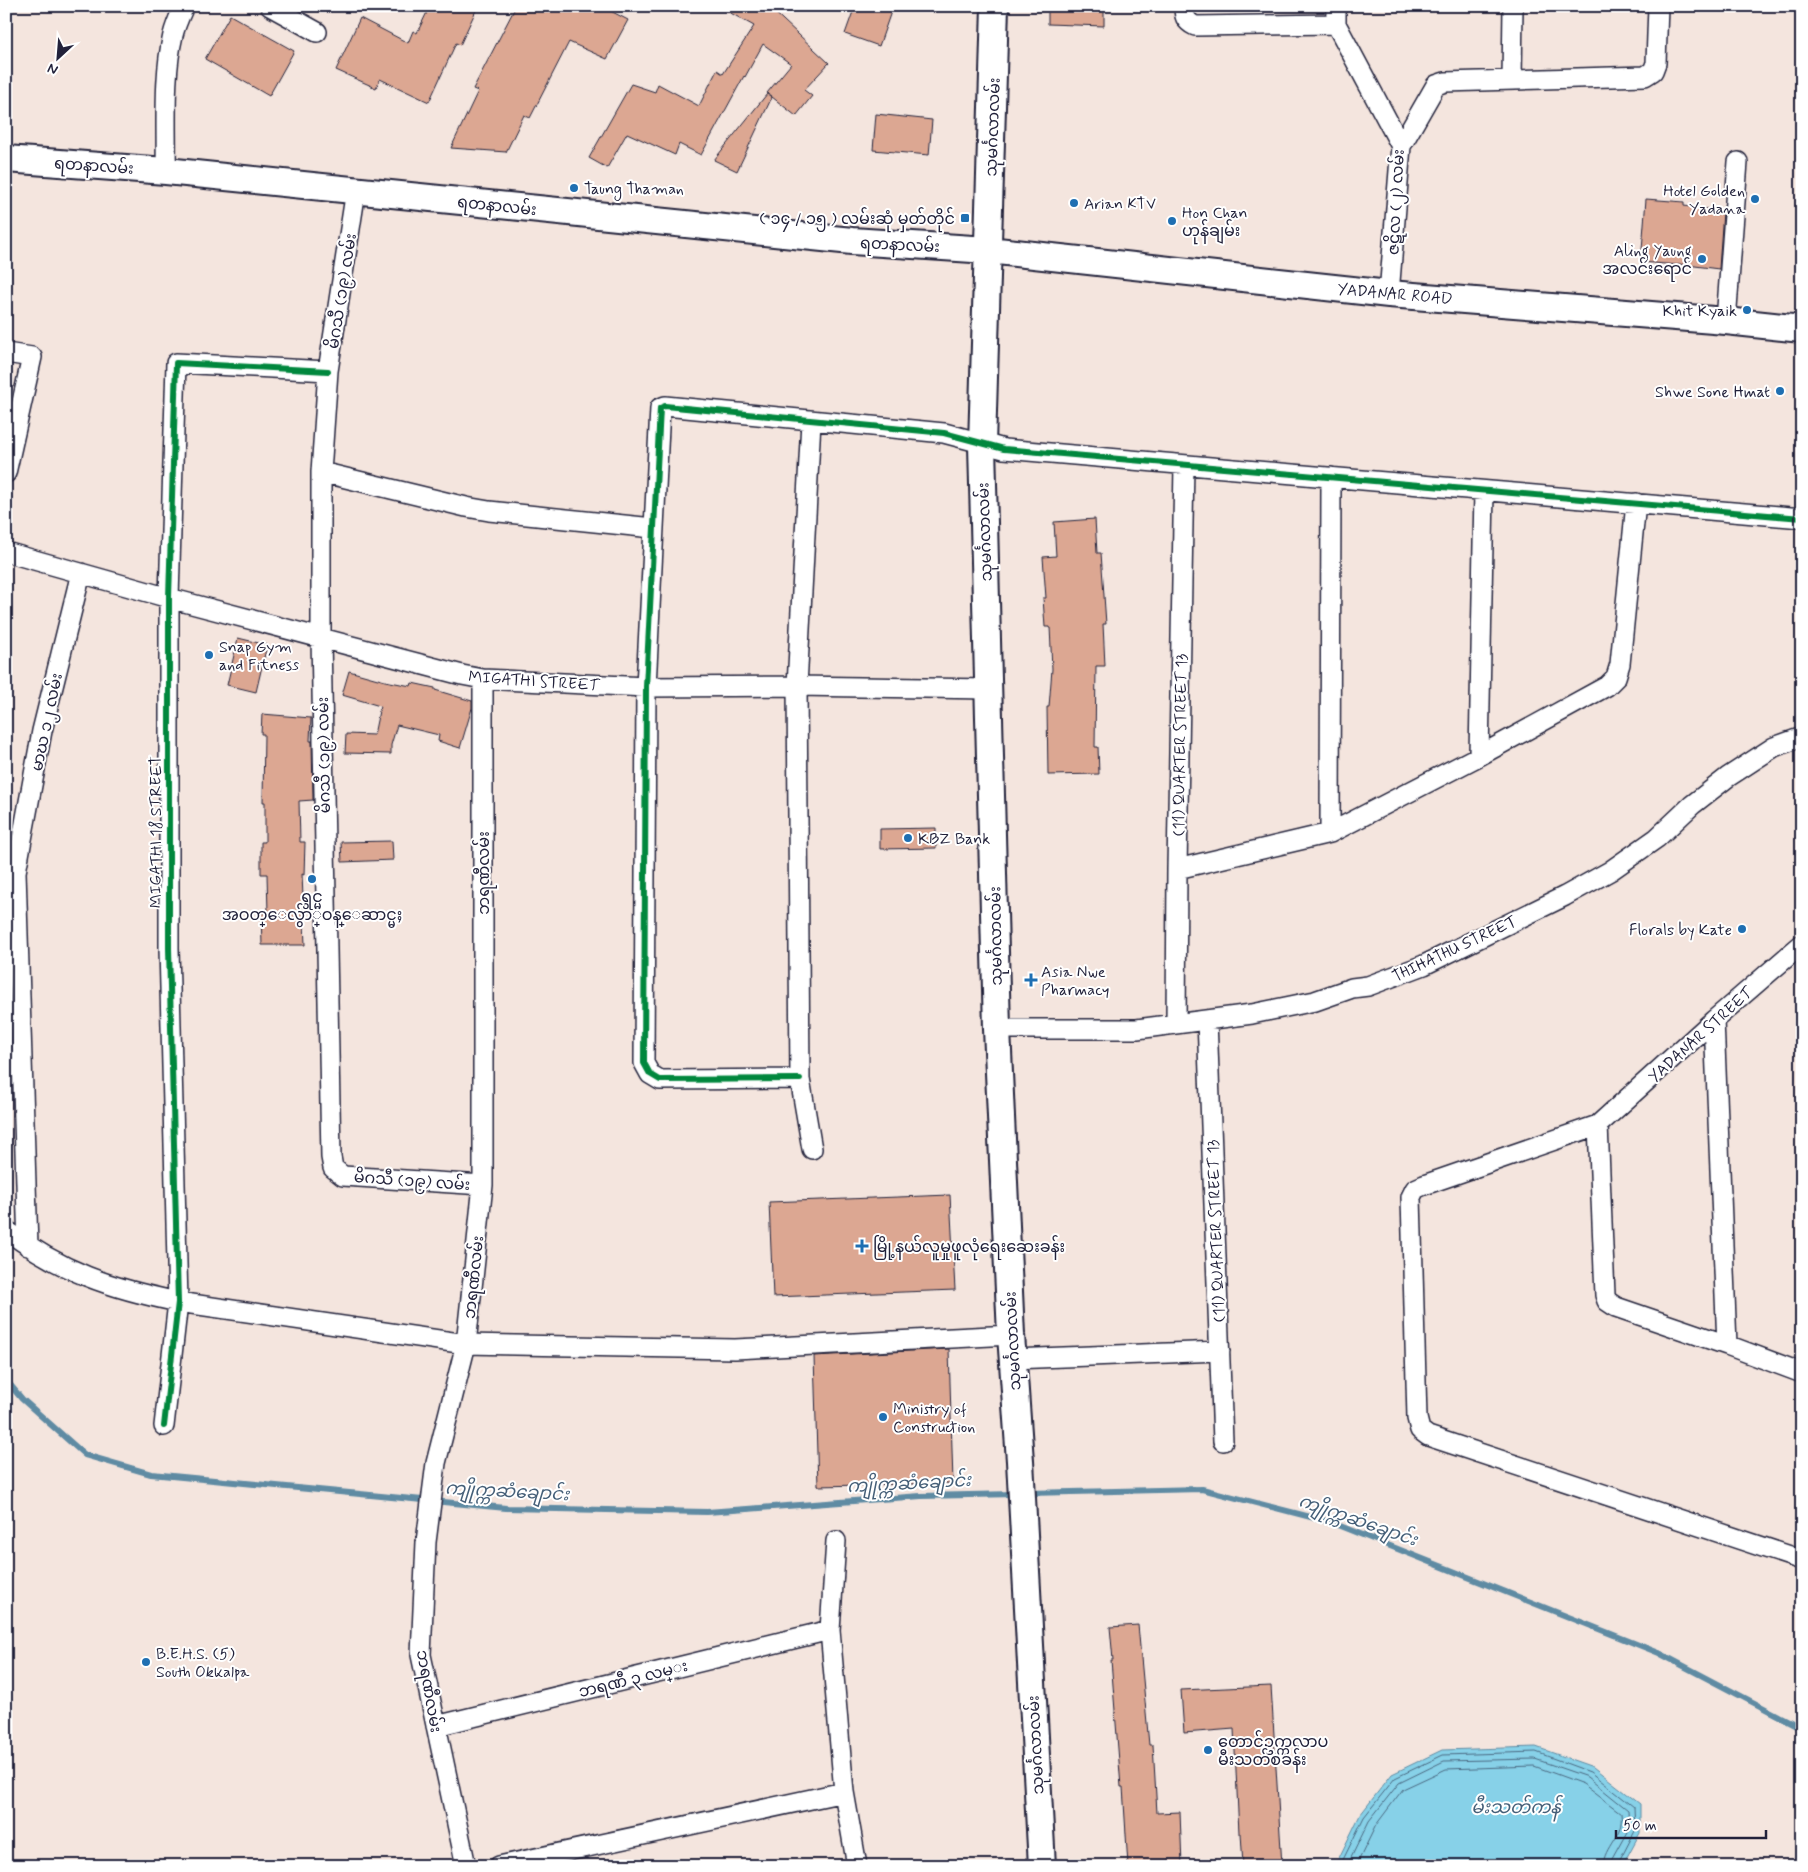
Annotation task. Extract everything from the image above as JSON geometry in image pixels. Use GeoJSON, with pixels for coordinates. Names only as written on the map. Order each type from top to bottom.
{"type":"FeatureCollection","features":[{"type":"Feature","properties":{"kind":"main road","name":"သုမင်္ဂလာလမ်း"},"geometry":{"type":"LineString","coordinates":[[995,6],[982,444],[988,690],[997,1029],[1012,1347],[1042,1866]]}},
{"type":"Feature","properties":{"kind":"main road","name":"ရတနာလမ်း"},"geometry":{"type":"LineString","coordinates":[[6,159],[166,171],[852,241],[988,250]]}},
{"type":"Feature","properties":{"kind":"main road","name":"YADANAR ROAD"},"geometry":{"type":"LineString","coordinates":[[988,250],[1389,294],[1726,320],[1802,329]]}},
{"type":"Feature","properties":{"kind":"street"},"geometry":{"type":"LineString","coordinates":[[166,171],[167,84],[170,55],[173,34],[184,6]]}},
{"type":"Feature","properties":{"kind":"street"},"geometry":{"type":"LineString","coordinates":[[270,6],[317,32]]}},
{"type":"Feature","properties":{"kind":"street"},"geometry":{"type":"LineString","coordinates":[[1184,6],[1184,16],[1188,23],[1195,26],[1336,15]]}},
{"type":"Feature","properties":{"kind":"street"},"geometry":{"type":"LineString","coordinates":[[1512,80],[1513,6]]}},
{"type":"Feature","properties":{"kind":"street"},"geometry":{"type":"LineString","coordinates":[[1401,146],[1436,85],[1445,82],[1645,76],[1653,71],[1656,63],[1658,6]]}},
{"type":"Feature","properties":{"kind":"street","name":"ဇဋိလ (၂) လမ်း"},"geometry":{"type":"LineString","coordinates":[[1336,15],[1401,146],[1389,294]]}},
{"type":"Feature","properties":{"kind":"street"},"geometry":{"type":"LineString","coordinates":[[1726,320],[1738,162]]}},
{"type":"Feature","properties":{"kind":"street","name":"မိဂသီ (၁၉) လမ်း"},"geometry":{"type":"LineString","coordinates":[[356,190],[328,370],[321,472],[321,638],[331,1157],[333,1168],[343,1176],[483,1185]]}},
{"type":"Feature","properties":{"kind":"street"},"geometry":{"type":"LineString","coordinates":[[6,354],[32,357],[6,473]]}},
{"type":"Feature","properties":{"kind":"street","name":"MIGATHI 18 STREET"},"geometry":{"type":"LineString","coordinates":[[164,1426],[178,1302],[169,948],[169,598],[176,362],[328,370]]}},
{"type":"Feature","properties":{"kind":"street"},"geometry":{"type":"LineString","coordinates":[[800,1079],[660,1080],[650,1074],[644,1064],[646,687],[660,408],[665,406],[944,433],[1004,449],[1802,518]]}},
{"type":"Feature","properties":{"kind":"street"},"geometry":{"type":"LineString","coordinates":[[811,421],[797,686],[800,1079],[812,1149]]}},
{"type":"Feature","properties":{"kind":"street","name":"(11) QUARTER STREET 13"},"geometry":{"type":"LineString","coordinates":[[1176,1024],[1184,465]]}},
{"type":"Feature","properties":{"kind":"street"},"geometry":{"type":"LineString","coordinates":[[321,472],[474,508],[653,528]]}},
{"type":"Feature","properties":{"kind":"street"},"geometry":{"type":"LineString","coordinates":[[1330,833],[1331,477]]}},
{"type":"Feature","properties":{"kind":"street"},"geometry":{"type":"LineString","coordinates":[[1479,756],[1484,491]]}},
{"type":"Feature","properties":{"kind":"street"},"geometry":{"type":"LineString","coordinates":[[1177,869],[1330,833],[1479,756],[1607,686],[1616,677],[1620,664],[1636,503]]}},
{"type":"Feature","properties":{"kind":"street","name":"MIGATHI STREET"},"geometry":{"type":"LineString","coordinates":[[6,552],[169,598],[483,679],[646,687],[797,686],[988,690]]}},
{"type":"Feature","properties":{"kind":"street","name":"မာဃ ၁၂ လမ်း"},"geometry":{"type":"LineString","coordinates":[[28,1246],[11,871],[42,731],[81,573]]}},
{"type":"Feature","properties":{"kind":"street","name":"ဘရဏီလမ်း"},"geometry":{"type":"LineString","coordinates":[[466,1866],[421,1655],[426,1542],[436,1462],[466,1344],[483,1185],[483,679]]}},
{"type":"Feature","properties":{"kind":"street","name":"THIHATHU STREET"},"geometry":{"type":"LineString","coordinates":[[997,1029],[1137,1029],[1252,1014],[1315,1002],[1352,988],[1368,986],[1424,965],[1565,896],[1610,871],[1657,838],[1692,805],[1728,777],[1774,747],[1802,737]]}},
{"type":"Feature","properties":{"kind":"street","name":"YADANAR STREET"},"geometry":{"type":"LineString","coordinates":[[1598,1125],[1714,1020],[1802,944]]}},
{"type":"Feature","properties":{"kind":"street","name":"(11) QUARTER STREET 13"},"geometry":{"type":"LineString","coordinates":[[1207,1020],[1223,1441]]}},
{"type":"Feature","properties":{"kind":"street"},"geometry":{"type":"LineString","coordinates":[[1714,1020],[1726,1345]]}},
{"type":"Feature","properties":{"kind":"street"},"geometry":{"type":"LineString","coordinates":[[1802,1373],[1616,1307],[1607,1301],[1605,1295],[1598,1125],[1415,1189],[1411,1197],[1417,1418],[1420,1430],[1428,1436],[1802,1560]]}},
{"type":"Feature","properties":{"kind":"street"},"geometry":{"type":"LineString","coordinates":[[6,1230],[28,1246],[71,1271],[106,1285],[178,1302],[466,1344],[735,1349],[1012,1347],[1220,1351]]}},
{"type":"Feature","properties":{"kind":"street"},"geometry":{"type":"LineString","coordinates":[[836,1541],[830,1630],[844,1792],[857,1866]]}},
{"type":"Feature","properties":{"kind":"street","name":"ဘရဏီ ၃ လမ္း"},"geometry":{"type":"LineString","coordinates":[[436,1726],[830,1630]]}},
{"type":"Feature","properties":{"kind":"street"},"geometry":{"type":"LineString","coordinates":[[499,1866],[844,1792]]}},
{"type":"Feature","properties":{"kind":"water","name":"မီးသတ်ကန်"},"geometry":{"type":"Polygon","coordinates":[[[1536,1747],[1593,1767],[1640,1804],[1640,1833],[1622,1866],[1335,1866],[1360,1815],[1392,1774],[1442,1750],[1536,1747]]]}},
{"type":"Feature","properties":{"kind":"building"},"geometry":{"type":"Polygon","coordinates":[[[430,6],[478,6],[460,45],[456,43],[429,102],[380,79],[376,88],[336,70],[360,18],[408,43],[413,31],[417,33],[430,6]]]}},
{"type":"Feature","properties":{"kind":"building"},"geometry":{"type":"Polygon","coordinates":[[[516,6],[601,6],[628,20],[607,59],[569,42],[530,118],[524,115],[506,152],[451,148],[478,91],[473,89],[516,6]]]}},
{"type":"Feature","properties":{"kind":"building"},"geometry":{"type":"Polygon","coordinates":[[[718,6],[768,6],[829,63],[804,90],[812,96],[796,116],[767,93],[791,64],[763,44],[701,155],[679,144],[675,155],[627,133],[607,168],[589,158],[631,84],[655,92],[658,84],[699,106],[717,70],[723,74],[754,26],[718,6]]]}},
{"type":"Feature","properties":{"kind":"building"},"geometry":{"type":"Polygon","coordinates":[[[855,6],[893,6],[879,46],[845,34],[855,6]]]}},
{"type":"Feature","properties":{"kind":"building"},"geometry":{"type":"Polygon","coordinates":[[[1048,6],[1104,6],[1104,26],[1048,24],[1048,6]]]}},
{"type":"Feature","properties":{"kind":"building"},"geometry":{"type":"Polygon","coordinates":[[[230,15],[294,51],[269,96],[205,59],[230,15]]]}},
{"type":"Feature","properties":{"kind":"building"},"geometry":{"type":"Polygon","coordinates":[[[767,94],[772,97],[737,171],[714,160],[767,94]]]}},
{"type":"Feature","properties":{"kind":"building"},"geometry":{"type":"Polygon","coordinates":[[[876,114],[932,120],[929,155],[873,150],[876,114]]]}},
{"type":"Feature","properties":{"kind":"building"},"geometry":{"type":"Polygon","coordinates":[[[1646,199],[1684,202],[1684,206],[1723,211],[1719,269],[1641,262],[1646,199]]]}},
{"type":"Feature","properties":{"kind":"building"},"geometry":{"type":"Polygon","coordinates":[[[1095,519],[1097,553],[1101,553],[1106,624],[1103,624],[1105,666],[1096,666],[1095,747],[1098,747],[1099,774],[1048,775],[1047,707],[1049,707],[1052,669],[1050,627],[1045,627],[1043,598],[1046,598],[1043,557],[1056,556],[1054,522],[1095,519]]]}},
{"type":"Feature","properties":{"kind":"building"},"geometry":{"type":"Polygon","coordinates":[[[238,638],[267,645],[256,692],[227,685],[238,638]]]}},
{"type":"Feature","properties":{"kind":"building"},"geometry":{"type":"Polygon","coordinates":[[[349,671],[385,681],[411,686],[412,683],[435,688],[435,690],[472,701],[472,708],[460,748],[438,741],[439,735],[397,725],[391,745],[391,754],[345,753],[346,734],[374,735],[380,706],[342,695],[349,671]]]}},
{"type":"Feature","properties":{"kind":"building"},"geometry":{"type":"Polygon","coordinates":[[[262,714],[311,718],[310,741],[312,741],[313,800],[299,801],[300,842],[305,842],[304,875],[302,874],[305,945],[262,945],[261,913],[268,913],[267,874],[261,874],[261,842],[265,842],[265,802],[263,802],[264,734],[261,734],[262,714]]]}},
{"type":"Feature","properties":{"kind":"building","name":"KBZ Bank"},"geometry":{"type":"Polygon","coordinates":[[[936,828],[936,848],[880,849],[880,829],[936,828]]]}},
{"type":"Feature","properties":{"kind":"building"},"geometry":{"type":"Polygon","coordinates":[[[392,841],[393,860],[342,862],[341,842],[392,841]]]}},
{"type":"Feature","properties":{"kind":"building","name":"မြို့နယ်လူမှုဖူလုံရေးဆေးခန်း"},"geometry":{"type":"Polygon","coordinates":[[[950,1195],[955,1290],[773,1297],[769,1202],[950,1195]]]}},
{"type":"Feature","properties":{"kind":"building","name":"Ministry of Construction"},"geometry":{"type":"Polygon","coordinates":[[[949,1349],[953,1483],[818,1486],[814,1356],[949,1349]]]}},
{"type":"Feature","properties":{"kind":"building"},"geometry":{"type":"Polygon","coordinates":[[[1138,1625],[1149,1745],[1153,1745],[1157,1813],[1180,1812],[1182,1866],[1128,1866],[1110,1627],[1138,1625]]]}},
{"type":"Feature","properties":{"kind":"building"},"geometry":{"type":"Polygon","coordinates":[[[1271,1686],[1282,1866],[1243,1866],[1241,1833],[1239,1833],[1234,1729],[1184,1733],[1181,1690],[1271,1686]]]}},
{"type":"Feature","properties":{"kind":"waterway","name":"ကျိုက္ကဆံချောင်း"},"geometry":{"type":"LineString","coordinates":[[6,1380],[22,1399],[85,1455],[151,1474],[506,1508],[707,1512],[921,1496],[1016,1494]]}},
{"type":"Feature","properties":{"kind":"waterway","name":"ကျိုက္ကဆံချောင်း"},"geometry":{"type":"LineString","coordinates":[[1028,1493],[1202,1489],[1330,1522],[1659,1653],[1802,1728]]}},
{"type":"Feature","properties":{"kind":"cycle path"},"geometry":{"type":"LineString","coordinates":[[164,1426],[178,1302],[169,948],[169,598],[176,363],[328,371]]}},
{"type":"Feature","properties":{"kind":"cycle path"},"geometry":{"type":"LineString","coordinates":[[800,1079],[660,1080],[650,1074],[644,1063],[646,687],[660,408],[665,406],[944,433],[1004,449],[1802,518]]}},
{"type":"Feature","properties":{"kind":"place","name":"Taung Thaman"},"geometry":{"type":"Point","coordinates":[574,188]}},
{"type":"Feature","properties":{"kind":"place","name":"Hotel Golden Yadana"},"geometry":{"type":"Point","coordinates":[1755,199]}},
{"type":"Feature","properties":{"kind":"place","name":"Arian KTV"},"geometry":{"type":"Point","coordinates":[1074,203]}},
{"type":"Feature","properties":{"kind":"place","name":"( ၁၄ / ၁၅ ) လမ်းဆုံ မှတ်တိုင်"},"geometry":{"type":"Point","coordinates":[965,218]}},
{"type":"Feature","properties":{"kind":"place","name":"Hon Chan ဟုန်ချမ်း"},"geometry":{"type":"Point","coordinates":[1172,221]}},
{"type":"Feature","properties":{"kind":"place","name":"Aling Yaung အလင်းရောင်"},"geometry":{"type":"Point","coordinates":[1702,259]}},
{"type":"Feature","properties":{"kind":"place","name":"Khit Kyaik"},"geometry":{"type":"Point","coordinates":[1747,310]}},
{"type":"Feature","properties":{"kind":"place","name":"Shwe Sone Hmat"},"geometry":{"type":"Point","coordinates":[1780,391]}},
{"type":"Feature","properties":{"kind":"place","name":"Snap Gym and Fitness"},"geometry":{"type":"Point","coordinates":[209,655]}},
{"type":"Feature","properties":{"kind":"place","name":"KBZ Bank"},"geometry":{"type":"Point","coordinates":[908,838]}},
{"type":"Feature","properties":{"kind":"place","name":"ရွင္မ အဝတ္ေလွ်ာ္ဝန္ေဆာင္မႈ"},"geometry":{"type":"Point","coordinates":[312,879]}},
{"type":"Feature","properties":{"kind":"place","name":"Florals by Kate"},"geometry":{"type":"Point","coordinates":[1742,929]}},
{"type":"Feature","properties":{"kind":"place","name":"Asia Nwe Pharmacy"},"geometry":{"type":"Point","coordinates":[1031,980]}},
{"type":"Feature","properties":{"kind":"place","name":"မြို့နယ်လူမှုဖူလုံရေးဆေးခန်း"},"geometry":{"type":"Point","coordinates":[862,1246]}},
{"type":"Feature","properties":{"kind":"place","name":"Ministry of Construction"},"geometry":{"type":"Point","coordinates":[883,1417]}},
{"type":"Feature","properties":{"kind":"place","name":"B.E.H.S. (5) South Okkalpa"},"geometry":{"type":"Point","coordinates":[146,1662]}},
{"type":"Feature","properties":{"kind":"place","name":"တောင်ဥက္ကလာပ မီးသတ်စခန်း"},"geometry":{"type":"Point","coordinates":[1208,1750]}}]}
